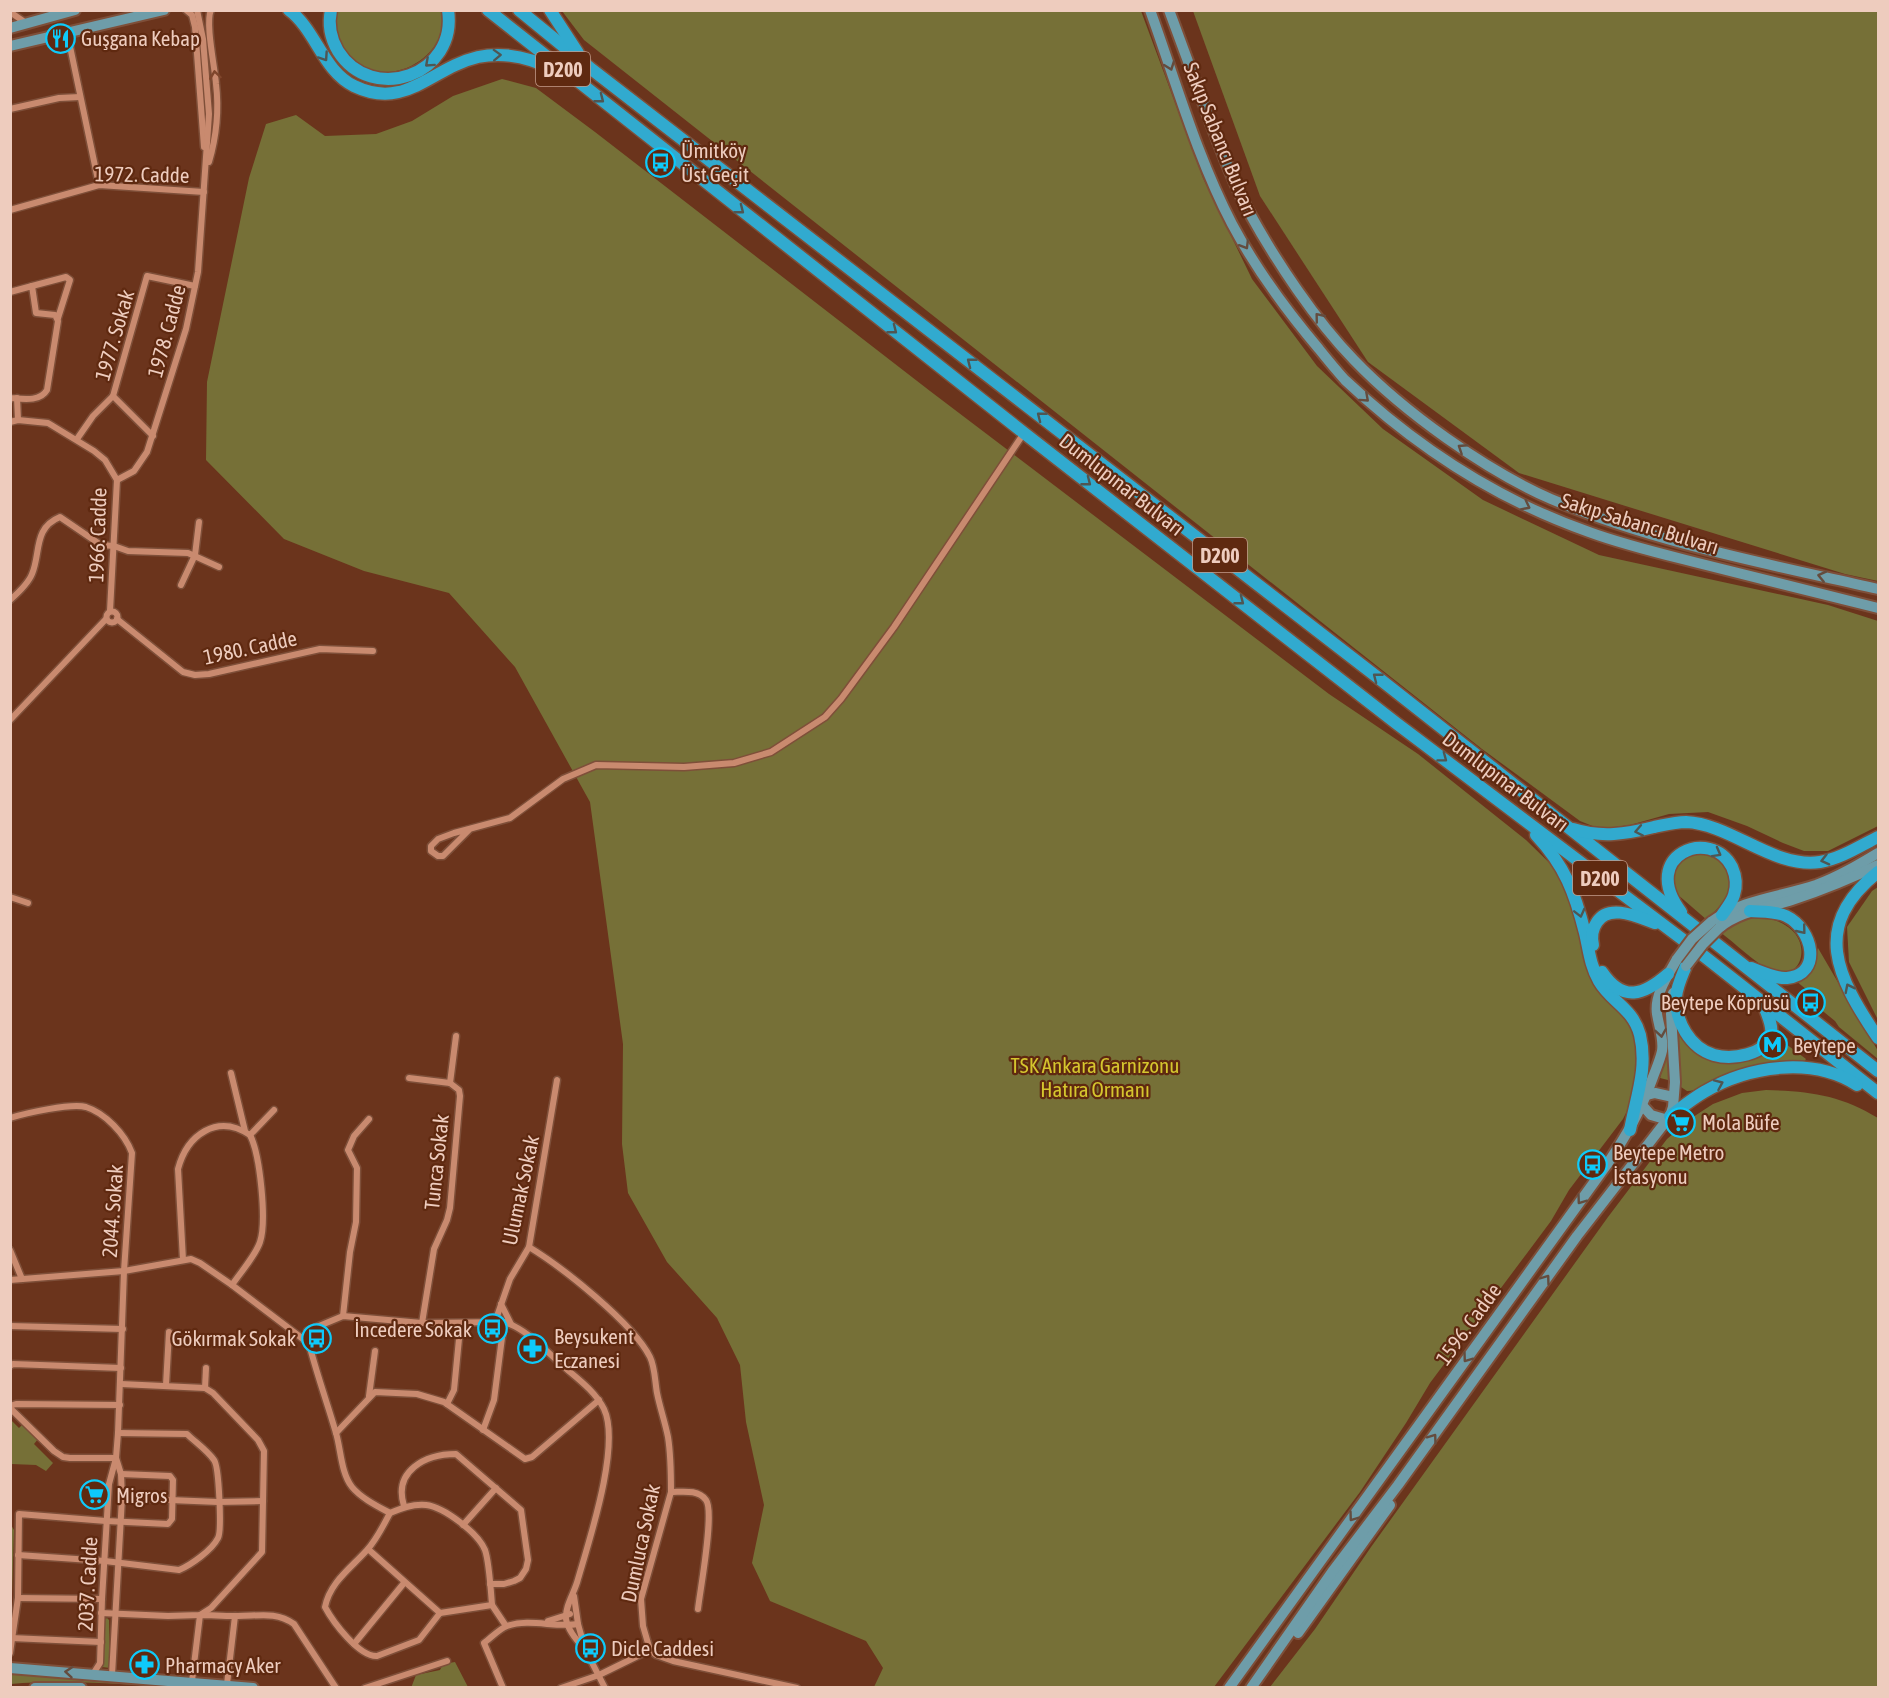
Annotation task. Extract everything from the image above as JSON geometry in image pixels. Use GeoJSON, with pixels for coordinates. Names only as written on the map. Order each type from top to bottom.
{"type":"FeatureCollection","features":[{"type":"Feature","properties":{"kind":"highway"},"geometry":{"type":"LineString","coordinates":[[289,10],[341,77],[352,86],[378,94],[394,94],[408,90],[462,62],[493,55],[512,55],[530,59],[581,84]]}},
{"type":"Feature","properties":{"kind":"highway"},"geometry":{"type":"LineString","coordinates":[[330,10],[331,33],[343,60],[369,76],[399,79],[412,75],[434,61],[443,47],[447,33],[449,20],[447,10]]}},
{"type":"Feature","properties":{"kind":"highway","name":"Dumlupınar Bulvarı"},"geometry":{"type":"LineString","coordinates":[[488,10],[1024,433],[1396,723],[1664,926],[1878,1095]]}},
{"type":"Feature","properties":{"kind":"highway","name":"Dumlupınar Bulvarı"},"geometry":{"type":"LineString","coordinates":[[519,10],[590,68],[1381,680],[1878,1071]]}},
{"type":"Feature","properties":{"kind":"highway"},"geometry":{"type":"LineString","coordinates":[[550,10],[561,30],[590,68]]}},
{"type":"Feature","properties":{"kind":"highway"},"geometry":{"type":"LineString","coordinates":[[1515,813],[1544,843],[1564,869],[1578,903],[1591,967],[1605,990],[1630,1013],[1640,1034],[1644,1069],[1630,1130]]}},
{"type":"Feature","properties":{"kind":"highway"},"geometry":{"type":"LineString","coordinates":[[1566,826],[1612,836],[1675,823],[1694,823],[1715,829],[1784,858],[1809,863],[1827,861],[1878,837]]}},
{"type":"Feature","properties":{"kind":"highway"},"geometry":{"type":"LineString","coordinates":[[1690,925],[1674,903],[1666,881],[1670,865],[1681,853],[1690,850],[1706,848],[1716,851],[1723,855],[1736,876],[1734,896],[1717,921]]}},
{"type":"Feature","properties":{"kind":"highway"},"geometry":{"type":"LineString","coordinates":[[1878,872],[1847,903],[1839,920],[1836,935],[1840,970],[1878,1038]]}},
{"type":"Feature","properties":{"kind":"highway"},"geometry":{"type":"LineString","coordinates":[[1741,964],[1773,976],[1786,978],[1795,976],[1804,969],[1810,957],[1811,948],[1808,936],[1798,924],[1785,916],[1750,911]]}},
{"type":"Feature","properties":{"kind":"highway"},"geometry":{"type":"LineString","coordinates":[[1664,926],[1633,916],[1608,912],[1599,918],[1591,937],[1599,967],[1611,985],[1617,988],[1635,993],[1645,991],[1668,974]]}},
{"type":"Feature","properties":{"kind":"highway"},"geometry":{"type":"LineString","coordinates":[[1682,962],[1677,991],[1678,1015],[1686,1032],[1698,1045],[1713,1055],[1733,1056],[1756,1052],[1764,1047],[1769,1039],[1771,1027],[1762,1003]]}},
{"type":"Feature","properties":{"kind":"highway"},"geometry":{"type":"LineString","coordinates":[[1669,1118],[1693,1099],[1720,1084],[1748,1074],[1778,1068],[1830,1071],[1878,1095]]}},
{"type":"Feature","properties":{"kind":"main road"},"geometry":{"type":"LineString","coordinates":[[10,28],[75,10]]}},
{"type":"Feature","properties":{"kind":"main road"},"geometry":{"type":"LineString","coordinates":[[10,46],[164,10]]}},
{"type":"Feature","properties":{"kind":"main road","name":"Sakıp Sabancı Bulvarı"},"geometry":{"type":"LineString","coordinates":[[1150,10],[1207,167],[1233,225],[1266,280],[1299,326],[1343,378],[1372,404],[1426,446],[1479,482],[1537,512],[1590,532],[1653,551],[1878,608]]}},
{"type":"Feature","properties":{"kind":"main road","name":"Sakıp Sabancı Bulvarı"},"geometry":{"type":"LineString","coordinates":[[1169,10],[1230,174],[1248,212],[1281,265],[1315,312],[1354,360],[1388,391],[1440,433],[1494,468],[1550,498],[1605,519],[1677,542],[1878,589]]}},
{"type":"Feature","properties":{"kind":"main road"},"geometry":{"type":"LineString","coordinates":[[1682,962],[1699,948],[1717,921],[1745,904],[1816,885],[1878,854]]}},
{"type":"Feature","properties":{"kind":"main road"},"geometry":{"type":"LineString","coordinates":[[1717,921],[1729,920],[1750,911],[1818,891],[1878,865]]}},
{"type":"Feature","properties":{"kind":"main road","name":"1596. Cadde"},"geometry":{"type":"LineString","coordinates":[[1229,1688],[1630,1130],[1662,1052],[1663,1040],[1657,1007],[1659,996],[1668,974],[1682,962]]}},
{"type":"Feature","properties":{"kind":"main road","name":"1596. Cadde"},"geometry":{"type":"LineString","coordinates":[[1251,1688],[1332,1572],[1398,1485],[1577,1236],[1669,1118],[1673,1107],[1675,1082],[1671,1004],[1682,962]]}},
{"type":"Feature","properties":{"kind":"main road"},"geometry":{"type":"LineString","coordinates":[[1669,1118],[1651,1115],[1644,1100],[1655,1093],[1673,1097]]}},
{"type":"Feature","properties":{"kind":"main road","name":"1596. Cadde"},"geometry":{"type":"LineString","coordinates":[[1259,1688],[1379,1522],[1390,1505],[1398,1485]]}},
{"type":"Feature","properties":{"kind":"main road"},"geometry":{"type":"LineString","coordinates":[[10,1668],[192,1681],[253,1688]]}},
{"type":"Feature","properties":{"kind":"main road"},"geometry":{"type":"LineString","coordinates":[[35,1688],[81,1688]]}},
{"type":"Feature","properties":{"kind":"street","name":"1978. Cadde"},"geometry":{"type":"LineString","coordinates":[[186,10],[192,15],[195,27],[205,174]]}},
{"type":"Feature","properties":{"kind":"street","name":"1978. Cadde"},"geometry":{"type":"LineString","coordinates":[[117,480],[134,471],[147,452],[186,329],[198,272],[209,114],[203,39],[197,10]]}},
{"type":"Feature","properties":{"kind":"street","name":"1978. Cadde"},"geometry":{"type":"LineString","coordinates":[[205,174],[212,151],[216,120],[217,86],[209,14],[211,10]]}},
{"type":"Feature","properties":{"kind":"street"},"geometry":{"type":"LineString","coordinates":[[10,12],[26,23]]}},
{"type":"Feature","properties":{"kind":"street"},"geometry":{"type":"LineString","coordinates":[[67,32],[99,185]]}},
{"type":"Feature","properties":{"kind":"street"},"geometry":{"type":"LineString","coordinates":[[10,109],[59,98],[80,97]]}},
{"type":"Feature","properties":{"kind":"street","name":"1972. Cadde"},"geometry":{"type":"LineString","coordinates":[[10,210],[99,185],[204,192]]}},
{"type":"Feature","properties":{"kind":"street","name":"1977. Sokak"},"geometry":{"type":"LineString","coordinates":[[77,439],[93,416],[113,396],[147,276],[195,286]]}},
{"type":"Feature","properties":{"kind":"street"},"geometry":{"type":"LineString","coordinates":[[10,292],[66,277],[70,280],[58,318],[47,390],[38,398],[14,398],[14,421]]}},
{"type":"Feature","properties":{"kind":"street"},"geometry":{"type":"LineString","coordinates":[[32,286],[36,313],[50,313],[58,318]]}},
{"type":"Feature","properties":{"kind":"street"},"geometry":{"type":"LineString","coordinates":[[113,396],[153,436]]}},
{"type":"Feature","properties":{"kind":"street","name":"1966. Cadde"},"geometry":{"type":"LineString","coordinates":[[14,421],[48,423],[77,439],[105,460],[117,480],[111,611]]}},
{"type":"Feature","properties":{"kind":"street"},"geometry":{"type":"LineString","coordinates":[[470,829],[443,856],[438,856],[431,851],[431,846],[438,839],[470,829],[510,818],[563,779],[596,765],[684,767],[734,763],[771,752],[825,717],[894,627],[1024,433]]}},
{"type":"Feature","properties":{"kind":"street"},"geometry":{"type":"LineString","coordinates":[[10,600],[33,573],[40,536],[45,527],[60,517],[101,545],[114,546],[128,551],[162,551],[195,555],[219,567]]}},
{"type":"Feature","properties":{"kind":"street"},"geometry":{"type":"LineString","coordinates":[[181,585],[195,555],[199,522]]}},
{"type":"Feature","properties":{"kind":"street"},"geometry":{"type":"LineString","coordinates":[[10,720],[106,619],[107,613],[111,611],[117,614],[117,619],[111,622],[106,619]]}},
{"type":"Feature","properties":{"kind":"street","name":"1980. Cadde"},"geometry":{"type":"LineString","coordinates":[[117,619],[183,672],[195,675],[209,674],[320,649],[373,651]]}},
{"type":"Feature","properties":{"kind":"street"},"geometry":{"type":"LineString","coordinates":[[10,897],[28,903]]}},
{"type":"Feature","properties":{"kind":"street"},"geometry":{"type":"LineString","coordinates":[[409,1078],[450,1083],[456,1036]]}},
{"type":"Feature","properties":{"kind":"street"},"geometry":{"type":"LineString","coordinates":[[231,1072],[247,1133],[254,1143],[259,1169],[261,1232],[260,1242],[232,1285]]}},
{"type":"Feature","properties":{"kind":"street","name":"Ulumak Sokak"},"geometry":{"type":"LineString","coordinates":[[495,1322],[510,1279],[529,1247],[557,1080]]}},
{"type":"Feature","properties":{"kind":"street","name":"Tunca Sokak"},"geometry":{"type":"LineString","coordinates":[[422,1323],[434,1249],[450,1208],[460,1096],[459,1090],[450,1083]]}},
{"type":"Feature","properties":{"kind":"street","name":"2044. Sokak"},"geometry":{"type":"LineString","coordinates":[[10,1118],[75,1106],[87,1108],[100,1114],[128,1142],[132,1153],[132,1163],[124,1270]]}},
{"type":"Feature","properties":{"kind":"street"},"geometry":{"type":"LineString","coordinates":[[247,1133],[274,1110]]}},
{"type":"Feature","properties":{"kind":"street"},"geometry":{"type":"LineString","coordinates":[[343,1316],[350,1251],[356,1222],[357,1168],[348,1150],[354,1136],[369,1119]]}},
{"type":"Feature","properties":{"kind":"street"},"geometry":{"type":"LineString","coordinates":[[183,1260],[178,1169],[181,1158],[192,1141],[209,1128],[221,1125],[247,1133]]}},
{"type":"Feature","properties":{"kind":"street","name":"Dumluca Sokak"},"geometry":{"type":"LineString","coordinates":[[529,1247],[551,1260],[599,1302],[630,1331],[651,1359],[668,1437],[670,1492],[641,1599],[643,1626],[650,1650]]}},
{"type":"Feature","properties":{"kind":"street"},"geometry":{"type":"LineString","coordinates":[[10,1250],[22,1279]]}},
{"type":"Feature","properties":{"kind":"street"},"geometry":{"type":"LineString","coordinates":[[10,1280],[124,1270],[183,1260],[195,1261],[232,1285],[290,1329],[307,1336]]}},
{"type":"Feature","properties":{"kind":"street","name":"2037. Cadde"},"geometry":{"type":"LineString","coordinates":[[93,1674],[100,1663],[106,1521],[109,1484],[116,1458],[118,1433],[124,1270]]}},
{"type":"Feature","properties":{"kind":"street"},"geometry":{"type":"LineString","coordinates":[[483,1430],[494,1400],[508,1324],[501,1304]]}},
{"type":"Feature","properties":{"kind":"street"},"geometry":{"type":"LineString","coordinates":[[307,1336],[343,1316],[422,1323],[495,1322],[508,1324],[553,1357],[598,1400],[608,1422],[608,1459],[604,1484],[574,1595],[566,1615],[573,1636],[585,1649],[605,1688]]}},
{"type":"Feature","properties":{"kind":"street"},"geometry":{"type":"LineString","coordinates":[[10,1326],[123,1329]]}},
{"type":"Feature","properties":{"kind":"street"},"geometry":{"type":"LineString","coordinates":[[166,1386],[169,1332]]}},
{"type":"Feature","properties":{"kind":"street"},"geometry":{"type":"LineString","coordinates":[[307,1336],[336,1432],[347,1479],[352,1488],[390,1513]]}},
{"type":"Feature","properties":{"kind":"street"},"geometry":{"type":"LineString","coordinates":[[447,1404],[454,1390],[459,1340]]}},
{"type":"Feature","properties":{"kind":"street"},"geometry":{"type":"LineString","coordinates":[[369,1397],[375,1351]]}},
{"type":"Feature","properties":{"kind":"street"},"geometry":{"type":"LineString","coordinates":[[10,1366],[13,1364],[121,1368]]}},
{"type":"Feature","properties":{"kind":"street"},"geometry":{"type":"LineString","coordinates":[[205,1388],[206,1368]]}},
{"type":"Feature","properties":{"kind":"street"},"geometry":{"type":"LineString","coordinates":[[121,1384],[205,1388],[213,1393],[258,1440],[264,1450],[262,1552],[211,1608],[200,1615]]}},
{"type":"Feature","properties":{"kind":"street"},"geometry":{"type":"LineString","coordinates":[[336,1432],[375,1392],[402,1392],[431,1397],[447,1404],[525,1459],[532,1456],[598,1400]]}},
{"type":"Feature","properties":{"kind":"street"},"geometry":{"type":"LineString","coordinates":[[116,1458],[63,1457],[54,1451],[10,1407],[16,1404],[120,1405]]}},
{"type":"Feature","properties":{"kind":"street"},"geometry":{"type":"LineString","coordinates":[[18,1555],[105,1561],[179,1570],[189,1566],[219,1537],[218,1468],[214,1460],[187,1434],[118,1433]]}},
{"type":"Feature","properties":{"kind":"street"},"geometry":{"type":"LineString","coordinates":[[404,1506],[401,1497],[402,1487],[414,1467],[432,1456],[456,1454],[521,1510],[528,1560],[526,1569],[520,1578],[504,1584],[490,1584]]}},
{"type":"Feature","properties":{"kind":"street","name":"2037. Cadde"},"geometry":{"type":"LineString","coordinates":[[112,1675],[122,1498],[121,1474],[116,1458]]}},
{"type":"Feature","properties":{"kind":"street"},"geometry":{"type":"LineString","coordinates":[[10,1653],[18,1598],[20,1514],[168,1524],[172,1519],[173,1480],[170,1476],[121,1474]]}},
{"type":"Feature","properties":{"kind":"street"},"geometry":{"type":"LineString","coordinates":[[463,1525],[496,1488]]}},
{"type":"Feature","properties":{"kind":"street"},"geometry":{"type":"LineString","coordinates":[[670,1492],[698,1494],[706,1499],[709,1506],[709,1526],[698,1609]]}},
{"type":"Feature","properties":{"kind":"street"},"geometry":{"type":"LineString","coordinates":[[122,1498],[218,1502],[263,1501]]}},
{"type":"Feature","properties":{"kind":"street"},"geometry":{"type":"LineString","coordinates":[[492,1605],[440,1613],[419,1641],[377,1656],[370,1656],[354,1644],[325,1607],[333,1587],[368,1549],[390,1513],[404,1506],[426,1506],[440,1509],[463,1525],[484,1547],[492,1605],[506,1626]]}},
{"type":"Feature","properties":{"kind":"street"},"geometry":{"type":"LineString","coordinates":[[368,1549],[440,1613]]}},
{"type":"Feature","properties":{"kind":"street"},"geometry":{"type":"LineString","coordinates":[[354,1644],[404,1583]]}},
{"type":"Feature","properties":{"kind":"street"},"geometry":{"type":"LineString","coordinates":[[574,1595],[578,1624],[585,1649]]}},
{"type":"Feature","properties":{"kind":"street"},"geometry":{"type":"LineString","coordinates":[[18,1598],[102,1599]]}},
{"type":"Feature","properties":{"kind":"street"},"geometry":{"type":"LineString","coordinates":[[101,1613],[168,1616],[271,1615],[285,1618],[294,1624],[336,1688]]}},
{"type":"Feature","properties":{"kind":"street"},"geometry":{"type":"LineString","coordinates":[[502,1688],[484,1643],[506,1626],[544,1622],[576,1613]]}},
{"type":"Feature","properties":{"kind":"street"},"geometry":{"type":"LineString","coordinates":[[192,1681],[200,1615]]}},
{"type":"Feature","properties":{"kind":"street"},"geometry":{"type":"LineString","coordinates":[[227,1684],[235,1616]]}},
{"type":"Feature","properties":{"kind":"street"},"geometry":{"type":"LineString","coordinates":[[544,1622],[578,1624]]}},
{"type":"Feature","properties":{"kind":"street"},"geometry":{"type":"LineString","coordinates":[[11,1638],[101,1642]]}},
{"type":"Feature","properties":{"kind":"street"},"geometry":{"type":"LineString","coordinates":[[561,1688],[600,1675],[650,1650],[656,1655],[673,1661],[797,1688]]}},
{"type":"Feature","properties":{"kind":"street"},"geometry":{"type":"LineString","coordinates":[[365,1688],[447,1661]]}},
{"type":"Feature","properties":{"kind":"green space"},"geometry":{"type":"Polygon","coordinates":[[[337,11],[442,11],[443,29],[435,46],[423,59],[392,72],[375,71],[360,66],[347,55],[336,31],[337,11]]]}},
{"type":"Feature","properties":{"kind":"green space"},"geometry":{"type":"Polygon","coordinates":[[[562,11],[1141,11],[1203,178],[1252,279],[1317,366],[1383,429],[1483,500],[1599,555],[1828,605],[1878,621],[1878,826],[1828,851],[1804,851],[1708,812],[1669,814],[1630,825],[1600,829],[1580,821],[1482,749],[584,40],[562,11]]]}},
{"type":"Feature","properties":{"kind":"green space"},"geometry":{"type":"Polygon","coordinates":[[[1193,11],[1878,11],[1878,581],[1845,574],[1519,473],[1368,362],[1260,196],[1193,11]]]}},
{"type":"Feature","properties":{"kind":"green space","name":"TSK Ankara Garnizonu Hatıra Ormanı"},"geometry":{"type":"Polygon","coordinates":[[[502,79],[536,88],[595,132],[930,391],[1329,694],[1418,754],[1526,840],[1569,882],[1586,958],[1628,1018],[1640,1050],[1632,1101],[1623,1119],[1569,1190],[1551,1221],[1430,1383],[1360,1492],[1214,1687],[874,1687],[883,1668],[866,1641],[770,1601],[752,1563],[764,1505],[746,1422],[740,1365],[717,1318],[667,1262],[628,1193],[622,1144],[623,1044],[590,802],[515,667],[449,593],[364,571],[284,539],[206,460],[207,382],[249,178],[266,124],[296,115],[325,136],[376,134],[412,121],[453,96],[502,79]]]}},
{"type":"Feature","properties":{"kind":"green space"},"geometry":{"type":"Polygon","coordinates":[[[1696,851],[1716,856],[1729,868],[1731,886],[1727,898],[1707,920],[1677,894],[1671,872],[1678,861],[1696,851]]]}},
{"type":"Feature","properties":{"kind":"green space"},"geometry":{"type":"Polygon","coordinates":[[[1878,887],[1878,1020],[1849,962],[1847,927],[1872,891],[1878,887]]]}},
{"type":"Feature","properties":{"kind":"green space"},"geometry":{"type":"Polygon","coordinates":[[[1754,917],[1778,921],[1794,933],[1800,942],[1800,961],[1789,973],[1780,974],[1769,970],[1720,932],[1741,919],[1754,917]]]}},
{"type":"Feature","properties":{"kind":"green space"},"geometry":{"type":"Polygon","coordinates":[[[1818,948],[1878,1051],[1878,1059],[1803,995],[1807,990],[1796,981],[1813,965],[1818,948]]]}},
{"type":"Feature","properties":{"kind":"green space"},"geometry":{"type":"Polygon","coordinates":[[[1677,975],[1667,1006],[1666,1017],[1670,1035],[1672,1081],[1660,1078],[1668,1051],[1669,1038],[1665,1021],[1665,1006],[1677,975]]]}},
{"type":"Feature","properties":{"kind":"green space"},"geometry":{"type":"Polygon","coordinates":[[[1774,1026],[1788,1039],[1786,1044],[1806,1059],[1804,1062],[1771,1064],[1749,1069],[1717,1079],[1691,1091],[1681,1087],[1678,1027],[1696,1047],[1747,1057],[1774,1026]]]}},
{"type":"Feature","properties":{"kind":"green space"},"geometry":{"type":"Polygon","coordinates":[[[1766,1090],[1811,1093],[1838,1099],[1878,1118],[1878,1687],[1270,1687],[1315,1629],[1371,1547],[1608,1217],[1667,1139],[1690,1119],[1713,1104],[1742,1093],[1766,1090]]]}},
{"type":"Feature","properties":{"kind":"green space"},"geometry":{"type":"Polygon","coordinates":[[[10,1419],[19,1428],[23,1424],[38,1439],[34,1444],[53,1463],[46,1471],[36,1465],[11,1464],[10,1419]]]}},
{"type":"Feature","properties":{"kind":"green space"},"geometry":{"type":"Polygon","coordinates":[[[11,1525],[14,1530],[11,1626],[11,1525]]]}},
{"type":"Feature","properties":{"kind":"green space"},"geometry":{"type":"Polygon","coordinates":[[[107,1618],[109,1620],[110,1668],[102,1667],[104,1620],[107,1618]]]}},
{"type":"Feature","properties":{"kind":"green space"},"geometry":{"type":"Polygon","coordinates":[[[455,1662],[468,1687],[411,1688],[416,1675],[440,1670],[443,1664],[455,1662]]]}},
{"type":"Feature","properties":{"kind":"green space"},"geometry":{"type":"Polygon","coordinates":[[[11,1674],[200,1687],[81,1682],[11,1684],[11,1674]]]}},
{"type":"Feature","properties":{"kind":"place","name":"Guşgana Kebap"},"geometry":{"type":"Point","coordinates":[60,38]}},
{"type":"Feature","properties":{"kind":"place","name":"Ümitköy Üst Geçit"},"geometry":{"type":"Point","coordinates":[660,162]}},
{"type":"Feature","properties":{"kind":"place","name":"Beytepe Köprüsü"},"geometry":{"type":"Point","coordinates":[1811,1002]}},
{"type":"Feature","properties":{"kind":"place","name":"Beytepe"},"geometry":{"type":"Point","coordinates":[1772,1045]}},
{"type":"Feature","properties":{"kind":"place","name":"Mola Büfe"},"geometry":{"type":"Point","coordinates":[1681,1122]}},
{"type":"Feature","properties":{"kind":"place","name":"Beytepe Metro İstasyonu"},"geometry":{"type":"Point","coordinates":[1592,1164]}},
{"type":"Feature","properties":{"kind":"place","name":"İncedere Sokak"},"geometry":{"type":"Point","coordinates":[493,1329]}},
{"type":"Feature","properties":{"kind":"place","name":"Gökırmak Sokak"},"geometry":{"type":"Point","coordinates":[317,1338]}},
{"type":"Feature","properties":{"kind":"place","name":"Beysukent Eczanesi"},"geometry":{"type":"Point","coordinates":[533,1348]}},
{"type":"Feature","properties":{"kind":"place","name":"Migros"},"geometry":{"type":"Point","coordinates":[95,1495]}},
{"type":"Feature","properties":{"kind":"place","name":"Dicle Caddesi"},"geometry":{"type":"Point","coordinates":[590,1648]}},
{"type":"Feature","properties":{"kind":"place","name":"Pharmacy Aker"},"geometry":{"type":"Point","coordinates":[144,1665]}}]}
